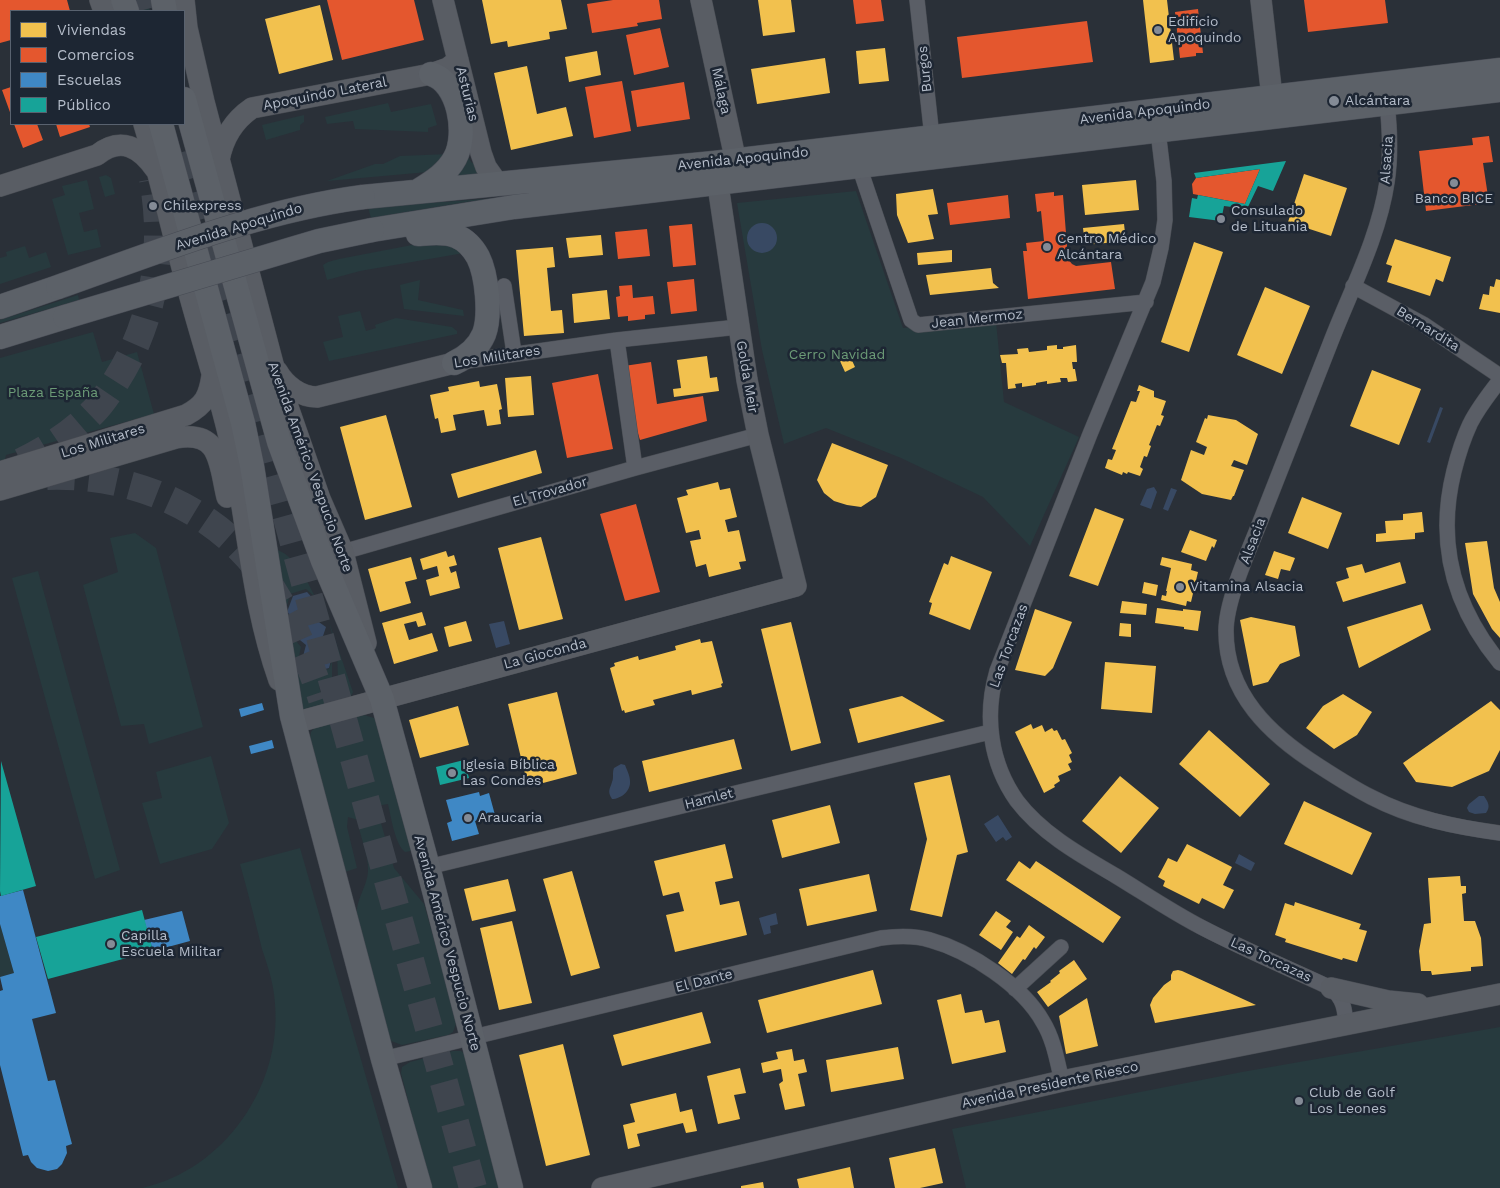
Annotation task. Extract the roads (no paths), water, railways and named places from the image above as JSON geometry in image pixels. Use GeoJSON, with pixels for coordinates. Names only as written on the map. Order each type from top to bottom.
{"type":"FeatureCollection","features":[{"type":"Feature","properties":{"kind":"main road","name":"Avenida Apoquindo"},"geometry":{"type":"LineString","coordinates":[[0,337],[301,246],[377,230],[932,138],[1500,70]]}},
{"type":"Feature","properties":{"kind":"main road"},"geometry":{"type":"LineString","coordinates":[[417,192],[436,179],[451,164],[458,152],[461,137],[460,120],[451,89],[442,78],[431,74]]}},
{"type":"Feature","properties":{"kind":"main road","name":"Avenida Apoquindo"},"geometry":{"type":"LineString","coordinates":[[3,304],[58,288],[260,217],[309,205],[363,196],[498,184],[859,166],[1500,90]]}},
{"type":"Feature","properties":{"kind":"main road","name":"Avenida Américo Vespucio Norte"},"geometry":{"type":"LineString","coordinates":[[185,103],[271,414],[288,468],[323,561],[382,699],[428,867],[511,1188]]}},
{"type":"Feature","properties":{"kind":"main road"},"geometry":{"type":"LineString","coordinates":[[161,125],[166,184],[243,423],[252,466],[293,720],[383,1058],[420,1188]]}},
{"type":"Feature","properties":{"kind":"main road"},"geometry":{"type":"LineString","coordinates":[[377,230],[398,234],[444,233],[455,235],[470,246],[478,257],[485,286],[487,324],[480,342],[462,360],[454,364]]}},
{"type":"Feature","properties":{"kind":"street","name":"Avenida Américo Vespucio Norte"},"geometry":{"type":"LineString","coordinates":[[184,0],[193,57],[273,364],[320,499],[343,552],[382,699]]}},
{"type":"Feature","properties":{"kind":"street","name":"Asturias"},"geometry":{"type":"LineString","coordinates":[[443,0],[481,153],[486,167],[498,184]]}},
{"type":"Feature","properties":{"kind":"street","name":"Málaga"},"geometry":{"type":"LineString","coordinates":[[702,0],[727,172]]}},
{"type":"Feature","properties":{"kind":"street","name":"Burgos"},"geometry":{"type":"LineString","coordinates":[[917,0],[932,138]]}},
{"type":"Feature","properties":{"kind":"street"},"geometry":{"type":"LineString","coordinates":[[1261,0],[1272,97]]}},
{"type":"Feature","properties":{"kind":"street","name":"Apoquindo Lateral"},"geometry":{"type":"LineString","coordinates":[[221,169],[222,147],[226,137],[238,120],[252,108],[431,74],[448,68],[458,60]]}},
{"type":"Feature","properties":{"kind":"street","name":"Alsacia"},"geometry":{"type":"LineString","coordinates":[[1387,103],[1390,155],[1387,184],[1376,228],[1236,586],[1227,618],[1226,631],[1231,664],[1243,694],[1252,710],[1266,726],[1294,750],[1346,784],[1371,798],[1411,814],[1458,826],[1500,833]]}},
{"type":"Feature","properties":{"kind":"street"},"geometry":{"type":"LineString","coordinates":[[144,125],[166,184],[180,260],[233,453],[252,578],[268,646],[293,720]]}},
{"type":"Feature","properties":{"kind":"street","name":"Las Torcazas"},"geometry":{"type":"LineString","coordinates":[[1158,131],[1164,181],[1164,220],[1162,248],[1157,268],[1146,302],[1090,434],[998,671],[991,701],[990,732],[994,752],[1008,787],[1026,812],[1082,856],[1201,927],[1332,988]]}},
{"type":"Feature","properties":{"kind":"street"},"geometry":{"type":"LineString","coordinates":[[0,186],[97,155],[103,150],[117,146],[131,147],[137,150],[147,158],[166,184]]}},
{"type":"Feature","properties":{"kind":"street","name":"Jean Mermoz"},"geometry":{"type":"LineString","coordinates":[[859,166],[911,320],[918,325],[1146,302]]}},
{"type":"Feature","properties":{"kind":"street","name":"Golda Meir"},"geometry":{"type":"LineString","coordinates":[[727,172],[738,326],[758,435],[796,586]]}},
{"type":"Feature","properties":{"kind":"street"},"geometry":{"type":"LineString","coordinates":[[504,286],[514,353]]}},
{"type":"Feature","properties":{"kind":"street","name":"Bernardita"},"geometry":{"type":"LineString","coordinates":[[1353,286],[1423,324],[1500,378]]}},
{"type":"Feature","properties":{"kind":"street","name":"Los Militares"},"geometry":{"type":"LineString","coordinates":[[273,364],[281,378],[290,387],[310,397],[454,364],[514,353],[738,326]]}},
{"type":"Feature","properties":{"kind":"street"},"geometry":{"type":"LineString","coordinates":[[617,340],[635,468]]}},
{"type":"Feature","properties":{"kind":"street","name":"Los Militares"},"geometry":{"type":"LineString","coordinates":[[0,472],[186,415],[203,404],[208,393],[212,375]]}},
{"type":"Feature","properties":{"kind":"street"},"geometry":{"type":"LineString","coordinates":[[1500,378],[1469,426],[1457,457],[1450,486],[1446,516],[1448,552],[1455,586],[1470,619],[1500,663]]}},
{"type":"Feature","properties":{"kind":"street","name":"El Trovador"},"geometry":{"type":"LineString","coordinates":[[343,552],[635,468],[758,435]]}},
{"type":"Feature","properties":{"kind":"street","name":"Los Militares"},"geometry":{"type":"LineString","coordinates":[[0,490],[176,438],[195,436],[209,443],[218,459],[239,545],[252,578]]}},
{"type":"Feature","properties":{"kind":"street","name":"La Gioconda"},"geometry":{"type":"LineString","coordinates":[[293,720],[382,699],[796,586]]}},
{"type":"Feature","properties":{"kind":"street","name":"Hamlet"},"geometry":{"type":"LineString","coordinates":[[428,867],[990,732]]}},
{"type":"Feature","properties":{"kind":"street","name":"El Dante"},"geometry":{"type":"LineString","coordinates":[[383,1058],[892,936],[916,937],[941,943],[982,965],[1015,989],[1030,1004],[1043,1022],[1054,1045],[1062,1081]]}},
{"type":"Feature","properties":{"kind":"street"},"geometry":{"type":"LineString","coordinates":[[1015,989],[1060,947]]}},
{"type":"Feature","properties":{"kind":"street"},"geometry":{"type":"LineString","coordinates":[[1332,988],[1388,1001],[1443,1006]]}},
{"type":"Feature","properties":{"kind":"street"},"geometry":{"type":"LineString","coordinates":[[1332,988],[1343,1002],[1346,1026]]}},
{"type":"Feature","properties":{"kind":"street","name":"Avenida Presidente Riesco"},"geometry":{"type":"LineString","coordinates":[[602,1188],[1062,1081],[1500,994]]}},
{"type":"Feature","properties":{"kind":"water"},"geometry":{"type":"Polygon","coordinates":[[[762,223],[773,227],[777,238],[773,249],[762,253],[751,249],[747,238],[751,227],[762,223]]]}},
{"type":"Feature","properties":{"kind":"water"},"geometry":{"type":"Polygon","coordinates":[[[1440,407],[1443,408],[1430,443],[1427,442],[1440,407]]]}},
{"type":"Feature","properties":{"kind":"water"},"geometry":{"type":"Polygon","coordinates":[[[1154,487],[1157,492],[1151,509],[1140,505],[1147,489],[1154,487]]]}},
{"type":"Feature","properties":{"kind":"water"},"geometry":{"type":"Polygon","coordinates":[[[1171,488],[1177,490],[1168,511],[1163,509],[1171,488]]]}},
{"type":"Feature","properties":{"kind":"water"},"geometry":{"type":"Polygon","coordinates":[[[307,592],[318,604],[313,618],[326,627],[321,642],[333,653],[329,668],[314,672],[302,660],[306,645],[295,636],[298,622],[287,612],[293,596],[307,592]]]}},
{"type":"Feature","properties":{"kind":"water"},"geometry":{"type":"Polygon","coordinates":[[[504,621],[510,644],[496,648],[489,624],[504,621]]]}},
{"type":"Feature","properties":{"kind":"water"},"geometry":{"type":"Polygon","coordinates":[[[621,764],[625,765],[630,777],[630,785],[625,794],[619,798],[612,799],[609,792],[613,780],[613,770],[621,764]]]}},
{"type":"Feature","properties":{"kind":"water"},"geometry":{"type":"Polygon","coordinates":[[[1479,796],[1484,796],[1488,802],[1489,806],[1486,813],[1475,814],[1469,812],[1467,808],[1469,804],[1479,796]]]}},
{"type":"Feature","properties":{"kind":"water"},"geometry":{"type":"Polygon","coordinates":[[[998,815],[1012,837],[1006,841],[1003,837],[996,842],[984,824],[998,815]]]}},
{"type":"Feature","properties":{"kind":"water"},"geometry":{"type":"Polygon","coordinates":[[[1239,854],[1255,863],[1251,871],[1235,863],[1239,854]]]}},
{"type":"Feature","properties":{"kind":"water"},"geometry":{"type":"Polygon","coordinates":[[[776,913],[778,924],[770,926],[771,933],[764,935],[759,918],[776,913]]]}},
{"type":"Feature","properties":{"kind":"tunnel"},"geometry":{"type":"LineString","coordinates":[[137,0],[140,10]]}},
{"type":"Feature","properties":{"kind":"tunnel"},"geometry":{"type":"LineString","coordinates":[[186,151],[473,1188]]}},
{"type":"Feature","properties":{"kind":"tunnel"},"geometry":{"type":"LineString","coordinates":[[21,462],[59,440],[93,412],[108,393],[129,358],[140,334],[154,284],[158,232],[157,205],[153,179]]}},
{"type":"Feature","properties":{"kind":"tunnel"},"geometry":{"type":"LineString","coordinates":[[47,476],[107,480],[136,487],[164,497],[191,511],[215,527],[238,547],[258,569],[278,599],[303,648],[322,699]]}},
{"type":"Feature","properties":{"kind":"place","name":"Edificio Apoquindo"},"geometry":{"type":"Point","coordinates":[1158,30]}},
{"type":"Feature","properties":{"kind":"place","name":"Alcántara"},"geometry":{"type":"Point","coordinates":[1334,101]}},
{"type":"Feature","properties":{"kind":"place","name":"Banco BICE"},"geometry":{"type":"Point","coordinates":[1454,183]}},
{"type":"Feature","properties":{"kind":"place","name":"Chilexpress"},"geometry":{"type":"Point","coordinates":[153,206]}},
{"type":"Feature","properties":{"kind":"place","name":"Consulado de Lituania"},"geometry":{"type":"Point","coordinates":[1221,219]}},
{"type":"Feature","properties":{"kind":"place","name":"Centro Médico Alcántara"},"geometry":{"type":"Point","coordinates":[1047,247]}},
{"type":"Feature","properties":{"kind":"place","name":"Vitamina Alsacia"},"geometry":{"type":"Point","coordinates":[1180,587]}},
{"type":"Feature","properties":{"kind":"place","name":"Iglesia Bíblica Las Condes"},"geometry":{"type":"Point","coordinates":[452,773]}},
{"type":"Feature","properties":{"kind":"place","name":"Araucaria"},"geometry":{"type":"Point","coordinates":[468,818]}},
{"type":"Feature","properties":{"kind":"place","name":"Capilla Escuela Militar"},"geometry":{"type":"Point","coordinates":[111,944]}},
{"type":"Feature","properties":{"kind":"place","name":"Club de Golf Los Leones"},"geometry":{"type":"Point","coordinates":[1299,1101]}},
{"type":"Feature","properties":{"kind":"park label","name":"Cerro Navidad"},"geometry":{"type":"Point","coordinates":[837,355]}},
{"type":"Feature","properties":{"kind":"park label","name":"Plaza España"},"geometry":{"type":"Point","coordinates":[53,393]}}]}
